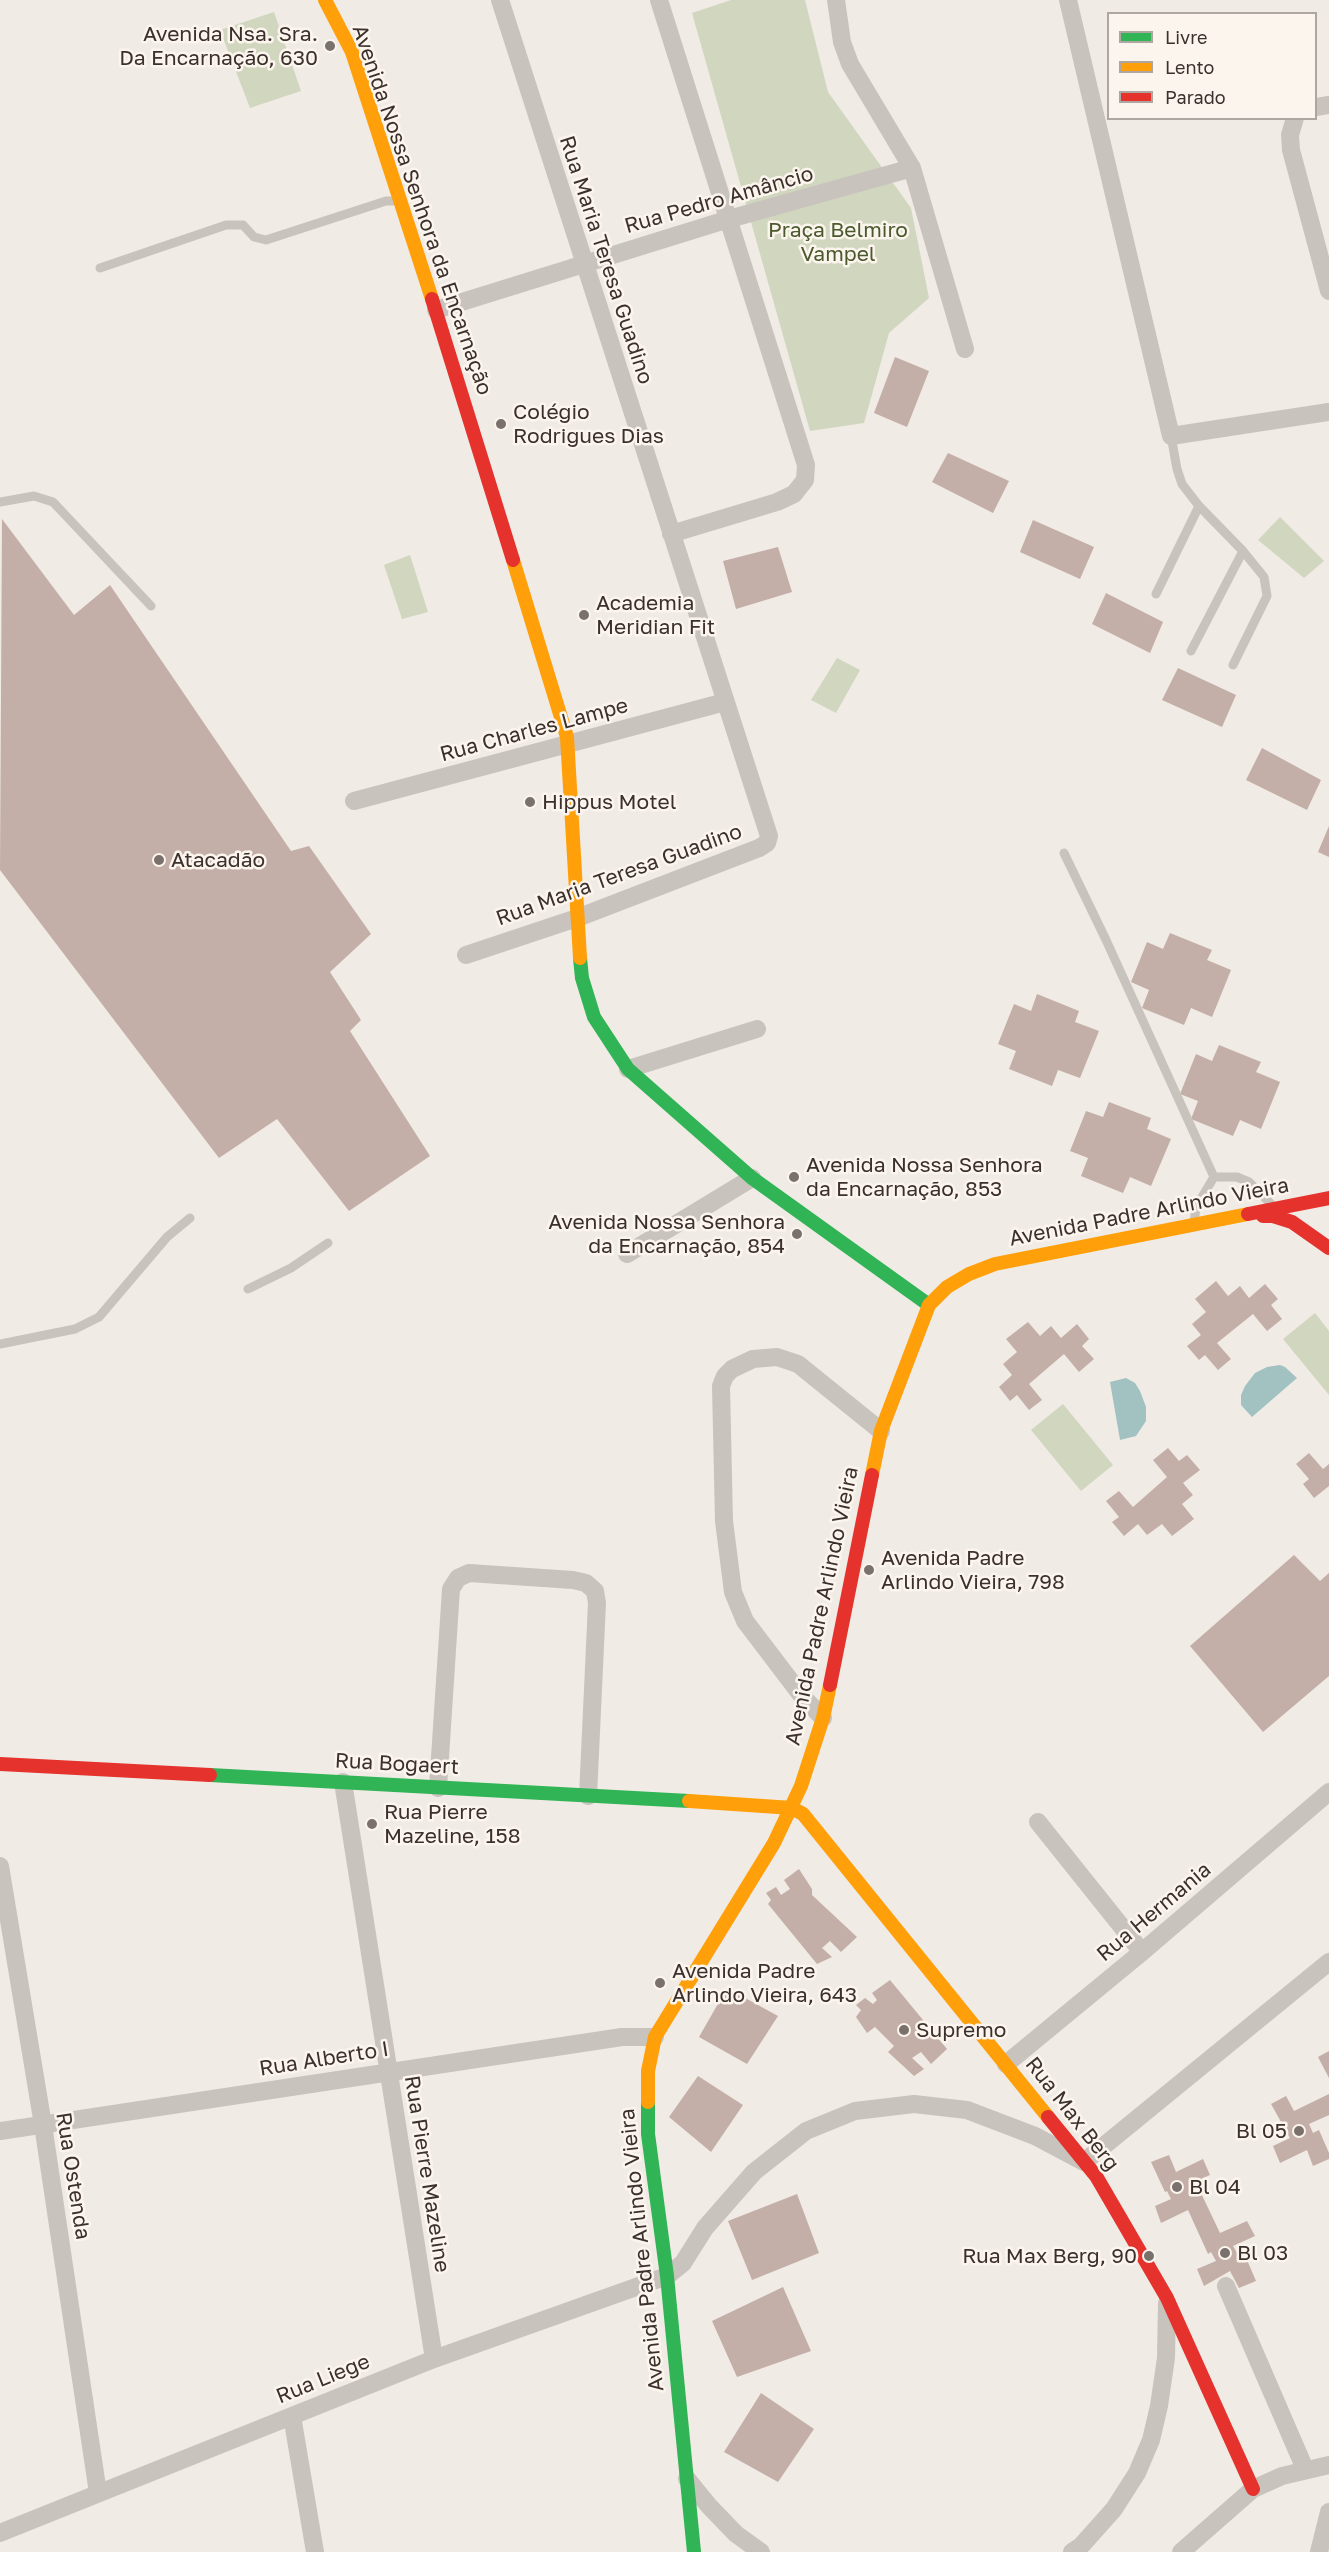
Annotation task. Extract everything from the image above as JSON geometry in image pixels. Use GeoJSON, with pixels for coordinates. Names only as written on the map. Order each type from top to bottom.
{"type":"FeatureCollection","features":[{"type":"Feature","properties":{"kind":"street","name":"Avenida Nossa Senhora da Encarnação"},"geometry":{"type":"LineString","coordinates":[[325,0],[351,52],[400,200],[569,744],[582,978],[594,1017],[628,1069],[752,1178],[929,1305]]}},
{"type":"Feature","properties":{"kind":"street","name":"Rua Maria Teresa Guadino"},"geometry":{"type":"LineString","coordinates":[[466,955],[577,918],[759,848],[769,840],[769,831],[583,264],[500,0]]}},
{"type":"Feature","properties":{"kind":"street"},"geometry":{"type":"LineString","coordinates":[[659,0],[803,454],[805,480],[794,494],[777,502],[671,534]]}},
{"type":"Feature","properties":{"kind":"street"},"geometry":{"type":"LineString","coordinates":[[836,0],[842,42],[850,64],[912,168],[965,349]]}},
{"type":"Feature","properties":{"kind":"street"},"geometry":{"type":"LineString","coordinates":[[1068,0],[1171,436],[1329,412]]}},
{"type":"Feature","properties":{"kind":"street"},"geometry":{"type":"LineString","coordinates":[[1294,120],[1290,135],[1291,150],[1329,291]]}},
{"type":"Feature","properties":{"kind":"street","name":"Rua Pedro Amâncio"},"geometry":{"type":"LineString","coordinates":[[436,310],[729,219],[912,168]]}},
{"type":"Feature","properties":{"kind":"street","name":"Rua Charles Lampe"},"geometry":{"type":"LineString","coordinates":[[354,801],[725,702]]}},
{"type":"Feature","properties":{"kind":"street"},"geometry":{"type":"LineString","coordinates":[[628,1069],[757,1029]]}},
{"type":"Feature","properties":{"kind":"street"},"geometry":{"type":"LineString","coordinates":[[627,1254],[752,1178]]}},
{"type":"Feature","properties":{"kind":"street"},"geometry":{"type":"LineString","coordinates":[[1292,1222],[1302,1211],[1326,1198]]}},
{"type":"Feature","properties":{"kind":"street","name":"Avenida Padre Arlindo Vieira"},"geometry":{"type":"LineString","coordinates":[[693,2551],[667,2277],[648,2134],[648,2071],[656,2037],[774,1843],[792,1808],[823,1718],[881,1431],[929,1305],[947,1287],[969,1274],[995,1264],[1276,1210],[1326,1198]]}},
{"type":"Feature","properties":{"kind":"street"},"geometry":{"type":"LineString","coordinates":[[1245,1216],[1273,1216],[1292,1222],[1329,1248]]}},
{"type":"Feature","properties":{"kind":"street"},"geometry":{"type":"LineString","coordinates":[[823,1718],[802,1696],[745,1621],[733,1592],[723,1521],[721,1386],[724,1376],[732,1369],[753,1359],[777,1357],[798,1364],[881,1431]]}},
{"type":"Feature","properties":{"kind":"street"},"geometry":{"type":"LineString","coordinates":[[438,1788],[451,1589],[458,1578],[469,1573],[573,1580],[586,1583],[595,1591],[597,1603],[588,1796]]}},
{"type":"Feature","properties":{"kind":"street","name":"Rua Bogaert"},"geometry":{"type":"LineString","coordinates":[[0,1764],[792,1808]]}},
{"type":"Feature","properties":{"kind":"street","name":"Rua Pierre Mazeline"},"geometry":{"type":"LineString","coordinates":[[343,1782],[434,2359]]}},
{"type":"Feature","properties":{"kind":"street","name":"Rua Hermania"},"geometry":{"type":"LineString","coordinates":[[1006,2064],[1142,1952],[1329,1791]]}},
{"type":"Feature","properties":{"kind":"street","name":"Rua Max Berg"},"geometry":{"type":"LineString","coordinates":[[792,1808],[810,1821],[1096,2176],[1167,2298],[1253,2489]]}},
{"type":"Feature","properties":{"kind":"street"},"geometry":{"type":"LineString","coordinates":[[1038,1822],[1142,1952]]}},
{"type":"Feature","properties":{"kind":"street","name":"Rua Ostenda"},"geometry":{"type":"LineString","coordinates":[[0,1866],[43,2125],[98,2493]]}},
{"type":"Feature","properties":{"kind":"street"},"geometry":{"type":"LineString","coordinates":[[667,2277],[683,2263],[705,2228],[754,2172],[806,2132],[855,2111],[914,2104],[967,2110],[1035,2136],[1084,2162],[1329,1962]]}},
{"type":"Feature","properties":{"kind":"street","name":"Rua Alberto I"},"geometry":{"type":"LineString","coordinates":[[0,2131],[622,2037],[656,2037]]}},
{"type":"Feature","properties":{"kind":"street","name":"Rua Liege"},"geometry":{"type":"LineString","coordinates":[[0,2533],[434,2359],[667,2277]]}},
{"type":"Feature","properties":{"kind":"street"},"geometry":{"type":"LineString","coordinates":[[1226,2286],[1305,2469]]}},
{"type":"Feature","properties":{"kind":"street"},"geometry":{"type":"LineString","coordinates":[[1072,2552],[1081,2546],[1114,2509],[1137,2473],[1151,2440],[1166,2358],[1167,2298]]}},
{"type":"Feature","properties":{"kind":"street"},"geometry":{"type":"LineString","coordinates":[[292,2416],[315,2552]]}},
{"type":"Feature","properties":{"kind":"street"},"geometry":{"type":"LineString","coordinates":[[1181,2552],[1253,2489],[1305,2469],[1329,2465]]}},
{"type":"Feature","properties":{"kind":"street"},"geometry":{"type":"LineString","coordinates":[[686,2478],[736,2534],[761,2552]]}},
{"type":"Feature","properties":{"kind":"street"},"geometry":{"type":"LineString","coordinates":[[1319,2552],[1329,2512]]}},
{"type":"Feature","properties":{"kind":"lane"},"geometry":{"type":"LineString","coordinates":[[99,268],[226,225],[243,225],[254,237],[266,240],[386,201],[400,200]]}},
{"type":"Feature","properties":{"kind":"lane"},"geometry":{"type":"LineString","coordinates":[[1171,436],[1179,476],[1199,506],[1243,551],[1264,578],[1267,596],[1233,665]]}},
{"type":"Feature","properties":{"kind":"lane"},"geometry":{"type":"LineString","coordinates":[[0,502],[34,496],[53,502],[151,606]]}},
{"type":"Feature","properties":{"kind":"lane"},"geometry":{"type":"LineString","coordinates":[[1156,594],[1199,506]]}},
{"type":"Feature","properties":{"kind":"lane"},"geometry":{"type":"LineString","coordinates":[[1191,651],[1243,551]]}},
{"type":"Feature","properties":{"kind":"lane"},"geometry":{"type":"LineString","coordinates":[[1064,853],[1214,1177]]}},
{"type":"Feature","properties":{"kind":"lane"},"geometry":{"type":"LineString","coordinates":[[1214,1177],[1237,1177],[1249,1182],[1276,1210]]}},
{"type":"Feature","properties":{"kind":"lane"},"geometry":{"type":"LineString","coordinates":[[1194,1226],[1196,1207],[1214,1177]]}},
{"type":"Feature","properties":{"kind":"lane"},"geometry":{"type":"LineString","coordinates":[[0,1344],[75,1329],[99,1317],[167,1238],[190,1218]]}},
{"type":"Feature","properties":{"kind":"lane"},"geometry":{"type":"LineString","coordinates":[[248,1289],[291,1268],[328,1243]]}},
{"type":"Feature","properties":{"kind":"green space","name":"Praça Belmiro Vampel"},"geometry":{"type":"Polygon","coordinates":[[[731,0],[805,0],[828,92],[911,208],[929,298],[889,333],[864,423],[810,431],[692,13],[731,0]]]}},
{"type":"Feature","properties":{"kind":"green space"},"geometry":{"type":"Polygon","coordinates":[[[274,12],[301,91],[250,108],[220,30],[274,12]]]}},
{"type":"Feature","properties":{"kind":"green space"},"geometry":{"type":"Polygon","coordinates":[[[1280,517],[1324,561],[1304,578],[1258,540],[1280,517]]]}},
{"type":"Feature","properties":{"kind":"green space"},"geometry":{"type":"Polygon","coordinates":[[[410,555],[428,612],[402,619],[384,565],[410,555]]]}},
{"type":"Feature","properties":{"kind":"green space"},"geometry":{"type":"Polygon","coordinates":[[[837,658],[860,670],[836,713],[811,700],[837,658]]]}},
{"type":"Feature","properties":{"kind":"green space"},"geometry":{"type":"Polygon","coordinates":[[[1315,1313],[1329,1331],[1329,1395],[1283,1339],[1315,1313]]]}},
{"type":"Feature","properties":{"kind":"green space"},"geometry":{"type":"Polygon","coordinates":[[[1063,1404],[1113,1465],[1081,1491],[1031,1430],[1063,1404]]]}},
{"type":"Feature","properties":{"kind":"water"},"geometry":{"type":"Polygon","coordinates":[[[1280,1365],[1297,1378],[1252,1417],[1241,1405],[1241,1395],[1245,1386],[1255,1373],[1267,1367],[1280,1365]]]}},
{"type":"Feature","properties":{"kind":"water"},"geometry":{"type":"Polygon","coordinates":[[[1126,1378],[1135,1383],[1140,1391],[1146,1407],[1146,1421],[1136,1436],[1120,1440],[1110,1382],[1126,1378]]]}},
{"type":"Feature","properties":{"kind":"building"},"geometry":{"type":"Polygon","coordinates":[[[895,357],[929,371],[907,427],[874,413],[895,357]]]}},
{"type":"Feature","properties":{"kind":"building"},"geometry":{"type":"Polygon","coordinates":[[[948,453],[1009,481],[993,513],[932,482],[948,453]]]}},
{"type":"Feature","properties":{"kind":"building","name":"Atacadão"},"geometry":{"type":"Polygon","coordinates":[[[2,519],[74,615],[110,585],[291,851],[309,846],[371,934],[330,972],[361,1020],[350,1031],[430,1156],[349,1211],[277,1119],[219,1158],[0,870],[2,519]]]}},
{"type":"Feature","properties":{"kind":"building"},"geometry":{"type":"Polygon","coordinates":[[[1033,520],[1094,547],[1080,579],[1020,552],[1033,520]]]}},
{"type":"Feature","properties":{"kind":"building"},"geometry":{"type":"Polygon","coordinates":[[[778,547],[792,592],[736,609],[723,561],[778,547]]]}},
{"type":"Feature","properties":{"kind":"building"},"geometry":{"type":"Polygon","coordinates":[[[1106,593],[1163,622],[1150,653],[1092,624],[1106,593]]]}},
{"type":"Feature","properties":{"kind":"building"},"geometry":{"type":"Polygon","coordinates":[[[1178,668],[1236,695],[1222,727],[1162,700],[1178,668]]]}},
{"type":"Feature","properties":{"kind":"building"},"geometry":{"type":"Polygon","coordinates":[[[1262,748],[1321,780],[1307,810],[1246,780],[1262,748]]]}},
{"type":"Feature","properties":{"kind":"building"},"geometry":{"type":"Polygon","coordinates":[[[1329,826],[1329,857],[1318,852],[1329,826]]]}},
{"type":"Feature","properties":{"kind":"building"},"geometry":{"type":"Polygon","coordinates":[[[1170,933],[1212,950],[1207,960],[1231,970],[1212,1017],[1191,1008],[1184,1025],[1142,1008],[1149,990],[1131,982],[1147,942],[1163,949],[1170,933]]]}},
{"type":"Feature","properties":{"kind":"building"},"geometry":{"type":"Polygon","coordinates":[[[1037,994],[1079,1011],[1075,1022],[1099,1031],[1080,1078],[1058,1070],[1052,1086],[1009,1069],[1016,1051],[998,1044],[1014,1004],[1031,1011],[1037,994]]]}},
{"type":"Feature","properties":{"kind":"building"},"geometry":{"type":"Polygon","coordinates":[[[1219,1045],[1261,1062],[1256,1072],[1280,1082],[1261,1129],[1240,1120],[1233,1136],[1191,1119],[1198,1101],[1180,1094],[1196,1054],[1212,1061],[1219,1045]]]}},
{"type":"Feature","properties":{"kind":"building"},"geometry":{"type":"Polygon","coordinates":[[[1109,1102],[1151,1118],[1147,1129],[1171,1139],[1151,1186],[1130,1177],[1123,1193],[1081,1176],[1088,1158],[1070,1151],[1086,1111],[1103,1117],[1109,1102]]]}},
{"type":"Feature","properties":{"kind":"building"},"geometry":{"type":"Polygon","coordinates":[[[1216,1281],[1228,1296],[1240,1286],[1249,1298],[1265,1284],[1278,1299],[1271,1305],[1282,1319],[1267,1331],[1253,1314],[1217,1343],[1231,1359],[1218,1370],[1205,1355],[1199,1360],[1187,1346],[1201,1335],[1192,1324],[1206,1312],[1195,1299],[1216,1281]]]}},
{"type":"Feature","properties":{"kind":"building"},"geometry":{"type":"Polygon","coordinates":[[[1028,1322],[1040,1336],[1051,1326],[1061,1338],[1077,1324],[1089,1339],[1082,1346],[1094,1359],[1079,1372],[1064,1354],[1029,1384],[1042,1400],[1029,1410],[1017,1395],[1010,1401],[999,1387],[1012,1375],[1003,1364],[1017,1352],[1006,1339],[1028,1322]]]}},
{"type":"Feature","properties":{"kind":"building"},"geometry":{"type":"Polygon","coordinates":[[[1168,1448],[1179,1461],[1187,1455],[1200,1470],[1183,1483],[1193,1495],[1182,1504],[1194,1519],[1172,1536],[1162,1524],[1147,1535],[1138,1524],[1124,1536],[1112,1522],[1119,1517],[1106,1501],[1119,1491],[1133,1507],[1167,1477],[1153,1460],[1168,1448]]]}},
{"type":"Feature","properties":{"kind":"building"},"geometry":{"type":"Polygon","coordinates":[[[1309,1453],[1323,1469],[1329,1464],[1329,1486],[1314,1498],[1303,1484],[1309,1479],[1296,1464],[1309,1453]]]}},
{"type":"Feature","properties":{"kind":"building"},"geometry":{"type":"Polygon","coordinates":[[[1294,1555],[1320,1581],[1329,1573],[1329,1676],[1263,1732],[1190,1646],[1294,1555]]]}},
{"type":"Feature","properties":{"kind":"building"},"geometry":{"type":"Polygon","coordinates":[[[799,1869],[812,1889],[812,1895],[857,1937],[841,1952],[830,1941],[822,1948],[832,1957],[817,1964],[768,1904],[771,1900],[766,1893],[776,1887],[781,1895],[790,1889],[784,1880],[799,1869]]]}},
{"type":"Feature","properties":{"kind":"building","name":"Supremo"},"geometry":{"type":"Polygon","coordinates":[[[890,1980],[947,2049],[931,2064],[921,2052],[912,2058],[924,2069],[914,2076],[888,2052],[894,2046],[875,2027],[867,2033],[856,2017],[861,2010],[856,2005],[865,1998],[873,2004],[877,2000],[872,1993],[890,1980]]]}},
{"type":"Feature","properties":{"kind":"building"},"geometry":{"type":"Polygon","coordinates":[[[727,1988],[778,2016],[747,2064],[699,2037],[727,1988]]]}},
{"type":"Feature","properties":{"kind":"building"},"geometry":{"type":"Polygon","coordinates":[[[1329,2051],[1329,2078],[1318,2057],[1329,2051]]]}},
{"type":"Feature","properties":{"kind":"building"},"geometry":{"type":"Polygon","coordinates":[[[698,2076],[743,2105],[711,2152],[669,2117],[698,2076]]]}},
{"type":"Feature","properties":{"kind":"building","name":"Bl 05"},"geometry":{"type":"Polygon","coordinates":[[[1329,2094],[1329,2115],[1309,2124],[1313,2133],[1319,2130],[1329,2153],[1329,2159],[1313,2166],[1307,2150],[1280,2163],[1273,2146],[1290,2138],[1271,2104],[1286,2096],[1294,2111],[1329,2094]]]}},
{"type":"Feature","properties":{"kind":"building"},"geometry":{"type":"Polygon","coordinates":[[[1169,2155],[1176,2172],[1203,2159],[1210,2175],[1189,2184],[1194,2194],[1200,2191],[1220,2233],[1247,2221],[1255,2236],[1233,2246],[1239,2256],[1244,2253],[1256,2281],[1239,2288],[1230,2271],[1204,2286],[1197,2269],[1216,2261],[1211,2252],[1208,2254],[1188,2210],[1161,2223],[1155,2206],[1171,2199],[1167,2191],[1165,2192],[1151,2162],[1169,2155]]]}},
{"type":"Feature","properties":{"kind":"building"},"geometry":{"type":"Polygon","coordinates":[[[797,2194],[819,2253],[752,2280],[728,2221],[797,2194]]]}},
{"type":"Feature","properties":{"kind":"building"},"geometry":{"type":"Polygon","coordinates":[[[783,2287],[811,2351],[737,2377],[712,2321],[783,2287]]]}},
{"type":"Feature","properties":{"kind":"building"},"geometry":{"type":"Polygon","coordinates":[[[761,2393],[814,2429],[778,2482],[724,2452],[761,2393]]]}},
{"type":"Feature","properties":{"kind":"traffic: fast"},"geometry":{"type":"LineString","coordinates":[[580,958],[582,978],[594,1017],[628,1069],[752,1178],[929,1305]]}},
{"type":"Feature","properties":{"kind":"traffic: fast"},"geometry":{"type":"LineString","coordinates":[[210,1775],[689,1801]]}},
{"type":"Feature","properties":{"kind":"traffic: fast"},"geometry":{"type":"LineString","coordinates":[[648,2102],[648,2134],[667,2276],[694,2552]]}},
{"type":"Feature","properties":{"kind":"traffic: slow"},"geometry":{"type":"LineString","coordinates":[[325,0],[352,52],[432,299]]}},
{"type":"Feature","properties":{"kind":"traffic: slow"},"geometry":{"type":"LineString","coordinates":[[513,560],[567,737],[580,958]]}},
{"type":"Feature","properties":{"kind":"traffic: slow"},"geometry":{"type":"LineString","coordinates":[[872,1475],[881,1431],[929,1305],[947,1287],[969,1274],[995,1264],[1248,1214]]}},
{"type":"Feature","properties":{"kind":"traffic: slow"},"geometry":{"type":"LineString","coordinates":[[648,2102],[648,2071],[655,2037],[774,1843],[801,1786],[823,1718],[830,1685]]}},
{"type":"Feature","properties":{"kind":"traffic: slow"},"geometry":{"type":"LineString","coordinates":[[689,1801],[792,1808],[803,1814],[1048,2117]]}},
{"type":"Feature","properties":{"kind":"traffic: jam"},"geometry":{"type":"LineString","coordinates":[[432,299],[513,560]]}},
{"type":"Feature","properties":{"kind":"traffic: jam"},"geometry":{"type":"LineString","coordinates":[[1248,1214],[1329,1198]]}},
{"type":"Feature","properties":{"kind":"traffic: jam"},"geometry":{"type":"LineString","coordinates":[[1263,1216],[1273,1216],[1292,1222],[1329,1248]]}},
{"type":"Feature","properties":{"kind":"traffic: jam"},"geometry":{"type":"LineString","coordinates":[[830,1685],[872,1475]]}},
{"type":"Feature","properties":{"kind":"traffic: jam"},"geometry":{"type":"LineString","coordinates":[[0,1764],[210,1775]]}},
{"type":"Feature","properties":{"kind":"traffic: jam"},"geometry":{"type":"LineString","coordinates":[[1048,2117],[1096,2176],[1167,2298],[1253,2489]]}},
{"type":"Feature","properties":{"kind":"place","name":"Avenida Nsa. Sra. Da Encarnação, 630"},"geometry":{"type":"Point","coordinates":[330,46]}},
{"type":"Feature","properties":{"kind":"place","name":"Colégio Rodrigues Dias"},"geometry":{"type":"Point","coordinates":[501,424]}},
{"type":"Feature","properties":{"kind":"place","name":"Academia Meridian Fit"},"geometry":{"type":"Point","coordinates":[584,615]}},
{"type":"Feature","properties":{"kind":"place","name":"Hippus Motel"},"geometry":{"type":"Point","coordinates":[530,802]}},
{"type":"Feature","properties":{"kind":"place","name":"Atacadão"},"geometry":{"type":"Point","coordinates":[159,860]}},
{"type":"Feature","properties":{"kind":"place","name":"Avenida Nossa Senhora da Encarnação, 853"},"geometry":{"type":"Point","coordinates":[794,1177]}},
{"type":"Feature","properties":{"kind":"place","name":"Avenida Nossa Senhora da Encarnação, 854"},"geometry":{"type":"Point","coordinates":[797,1234]}},
{"type":"Feature","properties":{"kind":"place","name":"Avenida Padre Arlindo Vieira, 798"},"geometry":{"type":"Point","coordinates":[869,1570]}},
{"type":"Feature","properties":{"kind":"place","name":"Rua Pierre Mazeline, 158"},"geometry":{"type":"Point","coordinates":[372,1824]}},
{"type":"Feature","properties":{"kind":"place","name":"Avenida Padre Arlindo Vieira, 643"},"geometry":{"type":"Point","coordinates":[660,1983]}},
{"type":"Feature","properties":{"kind":"place","name":"Supremo"},"geometry":{"type":"Point","coordinates":[904,2030]}},
{"type":"Feature","properties":{"kind":"place","name":"Bl 05"},"geometry":{"type":"Point","coordinates":[1299,2131]}},
{"type":"Feature","properties":{"kind":"place","name":"Bl 04"},"geometry":{"type":"Point","coordinates":[1177,2187]}},
{"type":"Feature","properties":{"kind":"place","name":"Bl 03"},"geometry":{"type":"Point","coordinates":[1225,2253]}},
{"type":"Feature","properties":{"kind":"place","name":"Rua Max Berg, 90"},"geometry":{"type":"Point","coordinates":[1149,2256]}}]}
